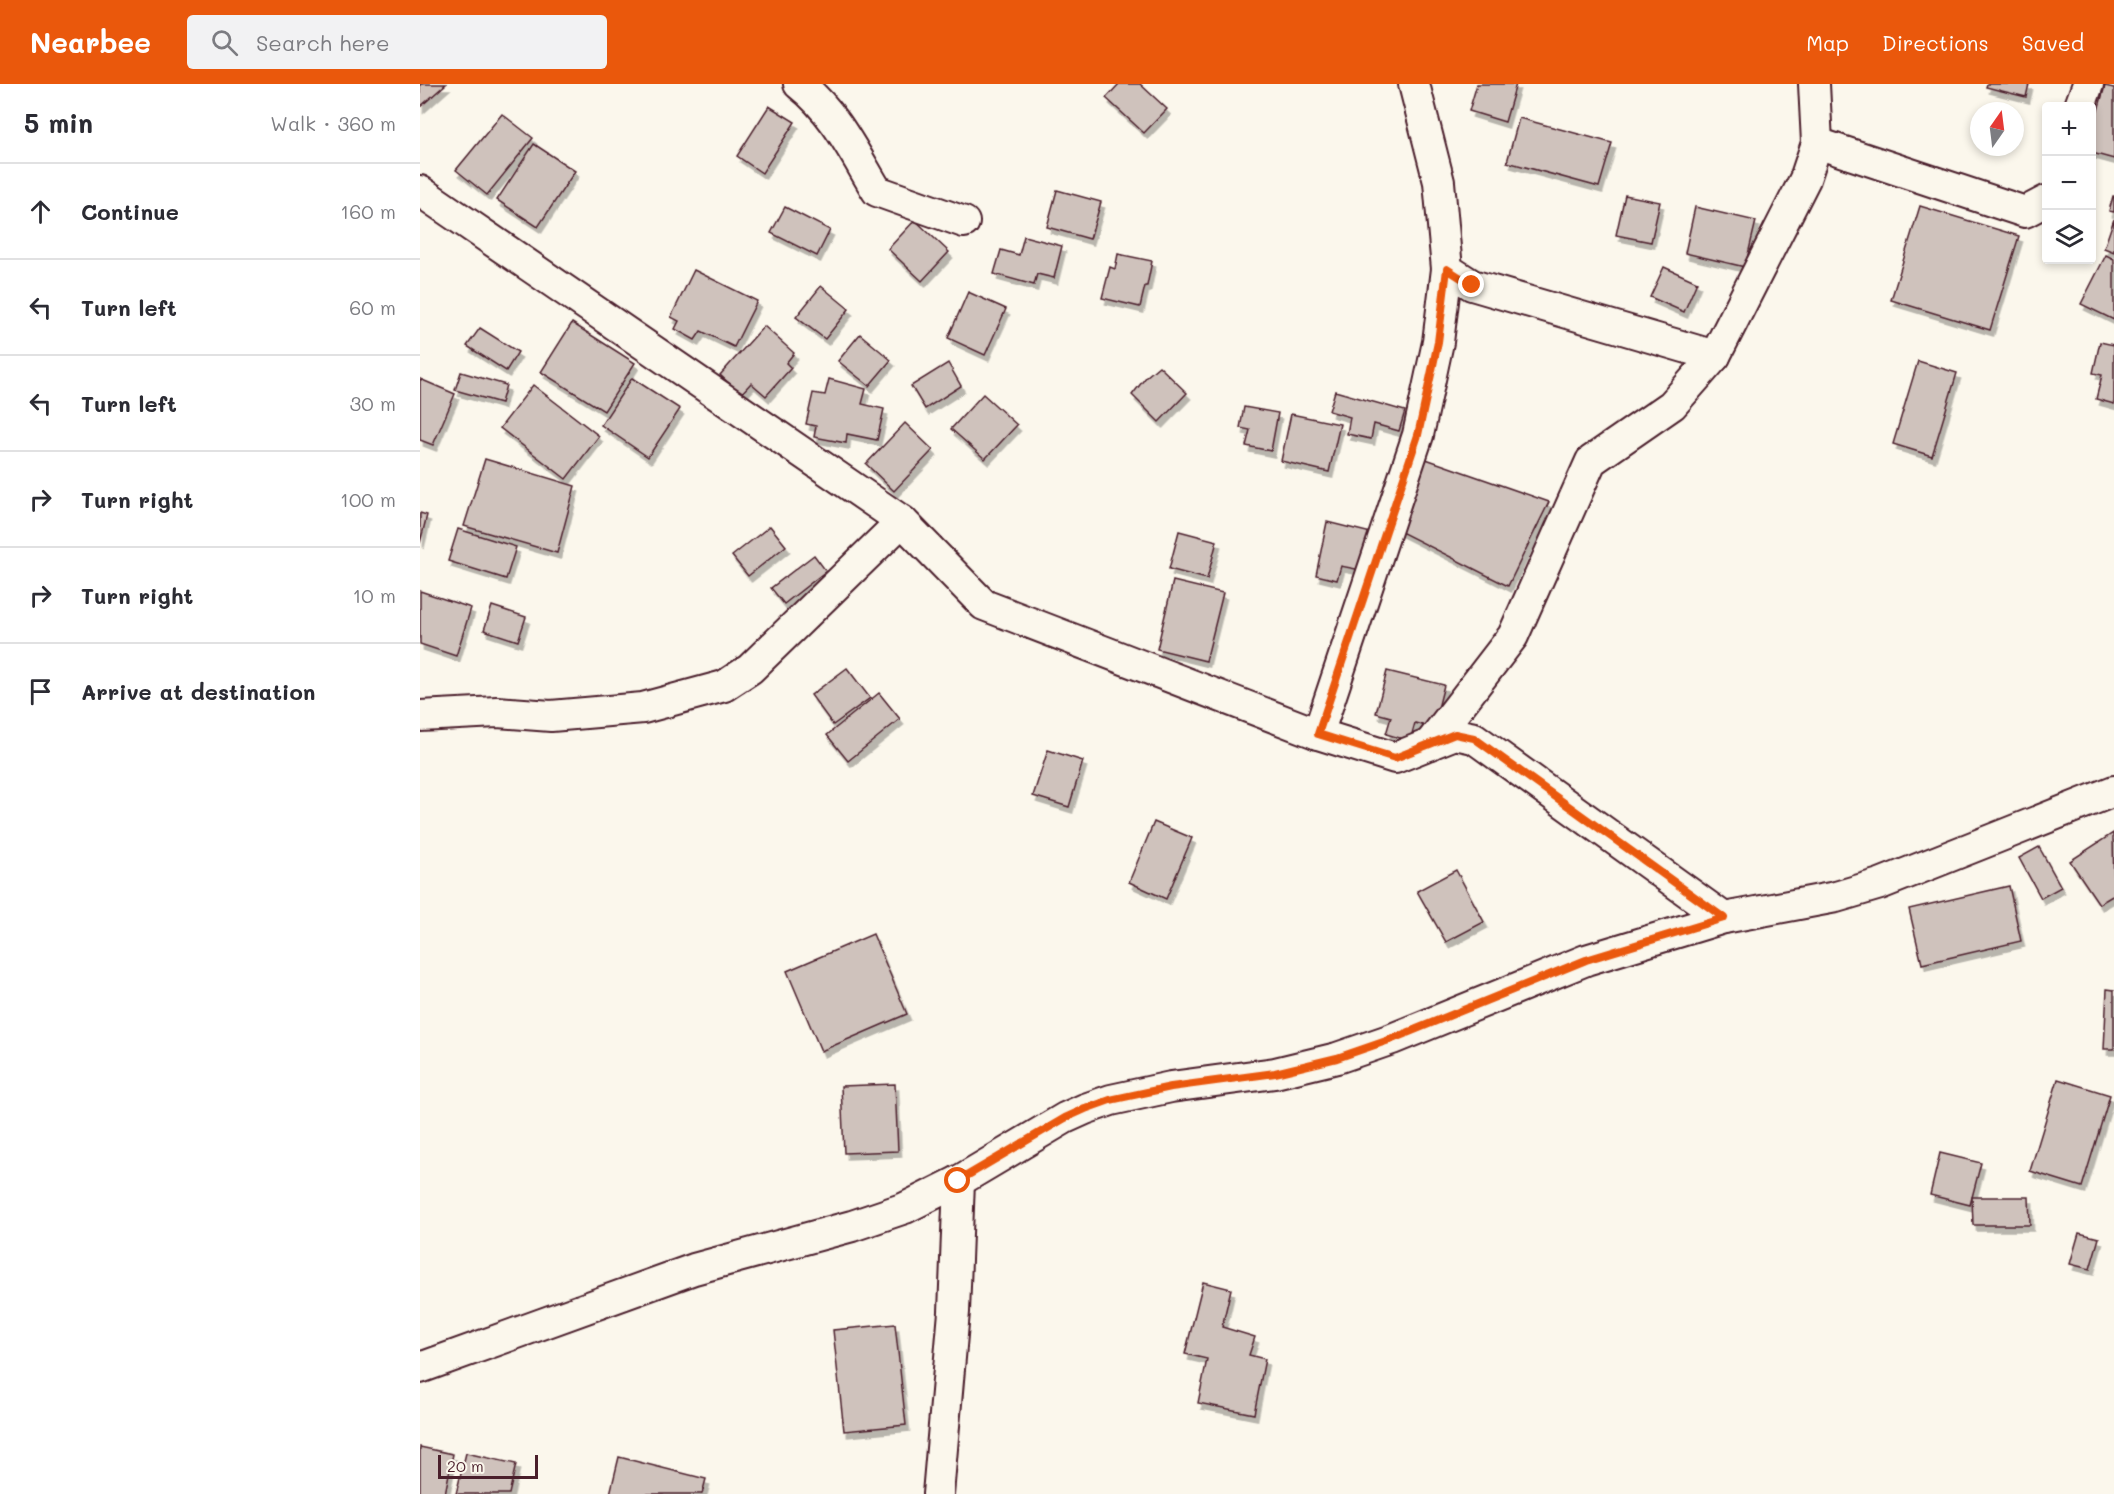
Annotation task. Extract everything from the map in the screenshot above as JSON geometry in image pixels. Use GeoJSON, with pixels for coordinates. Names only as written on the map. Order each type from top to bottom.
{"type":"FeatureCollection","features":[{"type":"Feature","properties":{"kind":"street"},"geometry":{"type":"LineString","coordinates":[[799,84],[837,122],[877,191],[964,222]]}},
{"type":"Feature","properties":{"kind":"street"},"geometry":{"type":"LineString","coordinates":[[1318,734],[1418,435],[1438,342],[1447,269],[1439,182],[1414,84]]}},
{"type":"Feature","properties":{"kind":"street"},"geometry":{"type":"LineString","coordinates":[[1430,745],[1514,636],[1591,461],[1672,405],[1715,356],[1805,179],[1817,143],[1814,84]]}},
{"type":"Feature","properties":{"kind":"street"},"geometry":{"type":"LineString","coordinates":[[2081,102],[2088,84]]}},
{"type":"Feature","properties":{"kind":"street"},"geometry":{"type":"LineString","coordinates":[[1817,143],[2025,212],[2042,203]]}},
{"type":"Feature","properties":{"kind":"street"},"geometry":{"type":"LineString","coordinates":[[420,191],[902,521],[984,605],[1318,734],[1395,758],[1455,734],[1474,738],[1724,918]]}},
{"type":"Feature","properties":{"kind":"street"},"geometry":{"type":"LineString","coordinates":[[1447,269],[1472,285],[1715,356]]}},
{"type":"Feature","properties":{"kind":"street"},"geometry":{"type":"LineString","coordinates":[[420,716],[497,712],[551,716],[643,708],[724,686],[750,669],[902,521]]}},
{"type":"Feature","properties":{"kind":"street"},"geometry":{"type":"LineString","coordinates":[[420,1368],[693,1269],[852,1226],[905,1208],[958,1181],[1065,1118],[1110,1100],[1171,1087],[1275,1073],[1337,1058],[1392,1039],[1586,960],[1724,918],[1836,897],[1880,884],[2114,791]]}},
{"type":"Feature","properties":{"kind":"street"},"geometry":{"type":"LineString","coordinates":[[938,1494],[954,1312],[958,1181]]}},
{"type":"Feature","properties":{"kind":"building"},"geometry":{"type":"Polygon","coordinates":[[[420,84],[446,84],[420,107],[420,84]]]}},
{"type":"Feature","properties":{"kind":"building"},"geometry":{"type":"Polygon","coordinates":[[[1119,84],[1140,84],[1167,109],[1144,133],[1106,98],[1119,84]]]}},
{"type":"Feature","properties":{"kind":"building"},"geometry":{"type":"Polygon","coordinates":[[[1477,84],[1516,84],[1505,122],[1469,111],[1477,84]]]}},
{"type":"Feature","properties":{"kind":"building"},"geometry":{"type":"Polygon","coordinates":[[[1987,84],[2029,84],[2026,97],[1986,87],[1987,84]]]}},
{"type":"Feature","properties":{"kind":"building"},"geometry":{"type":"Polygon","coordinates":[[[2105,86],[2114,88],[2114,159],[2096,154],[2096,117],[2105,86]]]}},
{"type":"Feature","properties":{"kind":"building"},"geometry":{"type":"Polygon","coordinates":[[[769,106],[795,122],[762,173],[737,156],[769,106]]]}},
{"type":"Feature","properties":{"kind":"building"},"geometry":{"type":"Polygon","coordinates":[[[502,114],[533,138],[487,195],[456,170],[502,114]]]}},
{"type":"Feature","properties":{"kind":"building"},"geometry":{"type":"Polygon","coordinates":[[[1519,118],[1612,143],[1599,187],[1507,162],[1519,118]]]}},
{"type":"Feature","properties":{"kind":"building"},"geometry":{"type":"Polygon","coordinates":[[[534,144],[575,171],[538,227],[497,200],[534,144]]]}},
{"type":"Feature","properties":{"kind":"building"},"geometry":{"type":"Polygon","coordinates":[[[1057,190],[1101,202],[1090,239],[1047,227],[1057,190]]]}},
{"type":"Feature","properties":{"kind":"building"},"geometry":{"type":"Polygon","coordinates":[[[1625,195],[1660,202],[1651,242],[1616,235],[1625,195]]]}},
{"type":"Feature","properties":{"kind":"building"},"geometry":{"type":"Polygon","coordinates":[[[2114,196],[2114,212],[2109,211],[2114,196]]]}},
{"type":"Feature","properties":{"kind":"building"},"geometry":{"type":"Polygon","coordinates":[[[1920,206],[2019,236],[1990,330],[1891,300],[1920,206]]]}},
{"type":"Feature","properties":{"kind":"building"},"geometry":{"type":"Polygon","coordinates":[[[785,207],[830,230],[817,256],[771,233],[785,207]]]}},
{"type":"Feature","properties":{"kind":"building"},"geometry":{"type":"Polygon","coordinates":[[[1695,207],[1756,221],[1745,267],[1685,253],[1695,207]]]}},
{"type":"Feature","properties":{"kind":"building"},"geometry":{"type":"Polygon","coordinates":[[[2114,219],[2114,252],[2104,248],[2114,219]]]}},
{"type":"Feature","properties":{"kind":"building"},"geometry":{"type":"Polygon","coordinates":[[[915,220],[949,252],[922,281],[888,249],[915,220]]]}},
{"type":"Feature","properties":{"kind":"building"},"geometry":{"type":"Polygon","coordinates":[[[1024,236],[1062,246],[1054,278],[1037,274],[1034,285],[994,274],[1001,250],[1019,255],[1024,236]]]}},
{"type":"Feature","properties":{"kind":"building"},"geometry":{"type":"Polygon","coordinates":[[[1118,254],[1152,261],[1140,307],[1102,298],[1110,267],[1115,269],[1118,254]]]}},
{"type":"Feature","properties":{"kind":"building"},"geometry":{"type":"Polygon","coordinates":[[[2106,255],[2114,259],[2114,320],[2081,304],[2106,255]]]}},
{"type":"Feature","properties":{"kind":"building"},"geometry":{"type":"Polygon","coordinates":[[[1664,267],[1697,282],[1684,312],[1650,297],[1664,267]]]}},
{"type":"Feature","properties":{"kind":"building"},"geometry":{"type":"Polygon","coordinates":[[[694,270],[757,301],[734,347],[701,331],[695,340],[675,329],[679,321],[671,317],[694,270]]]}},
{"type":"Feature","properties":{"kind":"building"},"geometry":{"type":"Polygon","coordinates":[[[821,286],[849,309],[825,339],[796,317],[821,286]]]}},
{"type":"Feature","properties":{"kind":"building"},"geometry":{"type":"Polygon","coordinates":[[[968,292],[1006,309],[985,355],[948,338],[968,292]]]}},
{"type":"Feature","properties":{"kind":"building"},"geometry":{"type":"Polygon","coordinates":[[[572,323],[635,363],[604,411],[541,372],[572,323]]]}},
{"type":"Feature","properties":{"kind":"building"},"geometry":{"type":"Polygon","coordinates":[[[764,326],[794,353],[786,363],[791,368],[766,396],[751,383],[741,394],[720,375],[764,326]]]}},
{"type":"Feature","properties":{"kind":"building"},"geometry":{"type":"Polygon","coordinates":[[[480,328],[518,352],[506,371],[467,346],[480,328]]]}},
{"type":"Feature","properties":{"kind":"building"},"geometry":{"type":"Polygon","coordinates":[[[860,334],[891,360],[869,386],[838,361],[860,334]]]}},
{"type":"Feature","properties":{"kind":"building"},"geometry":{"type":"Polygon","coordinates":[[[2100,342],[2114,345],[2114,404],[2096,399],[2102,375],[2093,373],[2100,342]]]}},
{"type":"Feature","properties":{"kind":"building"},"geometry":{"type":"Polygon","coordinates":[[[1918,361],[1957,373],[1932,456],[1893,444],[1918,361]]]}},
{"type":"Feature","properties":{"kind":"building"},"geometry":{"type":"Polygon","coordinates":[[[948,363],[961,386],[925,409],[911,386],[948,363]]]}},
{"type":"Feature","properties":{"kind":"building"},"geometry":{"type":"Polygon","coordinates":[[[1159,366],[1187,393],[1159,422],[1132,395],[1146,377],[1159,366]]]}},
{"type":"Feature","properties":{"kind":"building"},"geometry":{"type":"Polygon","coordinates":[[[461,372],[506,385],[501,403],[455,390],[461,372]]]}},
{"type":"Feature","properties":{"kind":"building"},"geometry":{"type":"Polygon","coordinates":[[[632,378],[680,409],[648,457],[601,425],[632,378]]]}},
{"type":"Feature","properties":{"kind":"building"},"geometry":{"type":"Polygon","coordinates":[[[420,379],[455,394],[433,445],[420,440],[420,379]]]}},
{"type":"Feature","properties":{"kind":"building"},"geometry":{"type":"Polygon","coordinates":[[[829,379],[866,389],[862,404],[884,409],[877,440],[847,434],[846,443],[814,437],[816,426],[806,424],[813,393],[825,395],[829,379]]]}},
{"type":"Feature","properties":{"kind":"building"},"geometry":{"type":"Polygon","coordinates":[[[533,385],[599,436],[566,479],[500,428],[533,385]]]}},
{"type":"Feature","properties":{"kind":"building"},"geometry":{"type":"Polygon","coordinates":[[[1335,391],[1405,411],[1399,431],[1374,424],[1371,439],[1347,434],[1350,417],[1329,411],[1335,391]]]}},
{"type":"Feature","properties":{"kind":"building"},"geometry":{"type":"Polygon","coordinates":[[[983,394],[1017,425],[985,459],[951,429],[983,394]]]}},
{"type":"Feature","properties":{"kind":"building"},"geometry":{"type":"Polygon","coordinates":[[[1244,407],[1278,413],[1271,451],[1246,446],[1250,430],[1240,428],[1244,407]]]}},
{"type":"Feature","properties":{"kind":"building"},"geometry":{"type":"Polygon","coordinates":[[[1291,414],[1340,424],[1329,472],[1281,461],[1291,414]]]}},
{"type":"Feature","properties":{"kind":"building"},"geometry":{"type":"Polygon","coordinates":[[[905,423],[933,450],[894,491],[866,464],[905,423]]]}},
{"type":"Feature","properties":{"kind":"building"},"geometry":{"type":"Polygon","coordinates":[[[485,459],[575,486],[557,553],[464,526],[485,459]]]}},
{"type":"Feature","properties":{"kind":"building"},"geometry":{"type":"Polygon","coordinates":[[[1426,459],[1549,502],[1508,586],[1397,530],[1426,459]]]}},
{"type":"Feature","properties":{"kind":"building"},"geometry":{"type":"Polygon","coordinates":[[[420,513],[427,515],[420,543],[420,513]]]}},
{"type":"Feature","properties":{"kind":"building"},"geometry":{"type":"Polygon","coordinates":[[[1327,522],[1375,534],[1366,571],[1341,566],[1337,580],[1316,575],[1327,522]]]}},
{"type":"Feature","properties":{"kind":"building"},"geometry":{"type":"Polygon","coordinates":[[[770,526],[786,546],[748,576],[732,556],[770,526]]]}},
{"type":"Feature","properties":{"kind":"building"},"geometry":{"type":"Polygon","coordinates":[[[458,529],[516,547],[506,579],[448,561],[458,529]]]}},
{"type":"Feature","properties":{"kind":"building"},"geometry":{"type":"Polygon","coordinates":[[[1179,531],[1217,541],[1207,579],[1169,569],[1179,531]]]}},
{"type":"Feature","properties":{"kind":"building"},"geometry":{"type":"Polygon","coordinates":[[[814,555],[826,571],[784,604],[771,588],[814,555]]]}},
{"type":"Feature","properties":{"kind":"building"},"geometry":{"type":"Polygon","coordinates":[[[1173,581],[1223,593],[1206,661],[1157,649],[1173,581]]]}},
{"type":"Feature","properties":{"kind":"building"},"geometry":{"type":"Polygon","coordinates":[[[420,591],[471,608],[456,656],[420,644],[420,591]]]}},
{"type":"Feature","properties":{"kind":"building"},"geometry":{"type":"Polygon","coordinates":[[[492,606],[526,617],[518,641],[484,630],[492,606]]]}},
{"type":"Feature","properties":{"kind":"building"},"geometry":{"type":"Polygon","coordinates":[[[847,668],[870,698],[833,725],[811,695],[847,668]]]}},
{"type":"Feature","properties":{"kind":"building"},"geometry":{"type":"Polygon","coordinates":[[[1387,671],[1444,685],[1433,728],[1415,723],[1410,741],[1386,734],[1391,717],[1376,713],[1387,671]]]}},
{"type":"Feature","properties":{"kind":"building"},"geometry":{"type":"Polygon","coordinates":[[[879,693],[900,719],[848,761],[827,735],[879,693]]]}},
{"type":"Feature","properties":{"kind":"building"},"geometry":{"type":"Polygon","coordinates":[[[1048,750],[1083,761],[1069,807],[1033,796],[1048,750]]]}},
{"type":"Feature","properties":{"kind":"building"},"geometry":{"type":"Polygon","coordinates":[[[1154,822],[1192,838],[1166,899],[1129,882],[1154,822]]]}},
{"type":"Feature","properties":{"kind":"building"},"geometry":{"type":"Polygon","coordinates":[[[2113,833],[2114,895],[2099,904],[2070,861],[2113,833]]]}},
{"type":"Feature","properties":{"kind":"building"},"geometry":{"type":"Polygon","coordinates":[[[2039,847],[2061,887],[2041,898],[2019,858],[2039,847]]]}},
{"type":"Feature","properties":{"kind":"building"},"geometry":{"type":"Polygon","coordinates":[[[1456,870],[1484,922],[1446,942],[1417,891],[1456,870]]]}},
{"type":"Feature","properties":{"kind":"building"},"geometry":{"type":"Polygon","coordinates":[[[2009,886],[2021,941],[1922,964],[1909,909],[2009,886]]]}},
{"type":"Feature","properties":{"kind":"building"},"geometry":{"type":"Polygon","coordinates":[[[873,934],[907,1014],[821,1051],[787,971],[873,934]]]}},
{"type":"Feature","properties":{"kind":"building"},"geometry":{"type":"Polygon","coordinates":[[[2107,989],[2114,990],[2114,1049],[2104,1049],[2107,989]]]}},
{"type":"Feature","properties":{"kind":"building"},"geometry":{"type":"Polygon","coordinates":[[[2058,1079],[2110,1095],[2082,1187],[2030,1171],[2058,1079]]]}},
{"type":"Feature","properties":{"kind":"building"},"geometry":{"type":"Polygon","coordinates":[[[895,1084],[898,1151],[844,1153],[841,1086],[895,1084]]]}},
{"type":"Feature","properties":{"kind":"building"},"geometry":{"type":"Polygon","coordinates":[[[1940,1153],[1981,1163],[1970,1205],[1930,1195],[1940,1153]]]}},
{"type":"Feature","properties":{"kind":"building"},"geometry":{"type":"Polygon","coordinates":[[[1972,1197],[2029,1197],[2030,1225],[1973,1225],[1972,1197]]]}},
{"type":"Feature","properties":{"kind":"building"},"geometry":{"type":"Polygon","coordinates":[[[2079,1233],[2099,1238],[2090,1269],[2070,1264],[2079,1233]]]}},
{"type":"Feature","properties":{"kind":"building"},"geometry":{"type":"Polygon","coordinates":[[[1203,1282],[1231,1289],[1222,1327],[1255,1337],[1249,1355],[1265,1359],[1254,1414],[1198,1403],[1207,1359],[1185,1354],[1203,1282]]]}},
{"type":"Feature","properties":{"kind":"building"},"geometry":{"type":"Polygon","coordinates":[[[895,1324],[906,1425],[844,1431],[833,1330],[895,1324]]]}},
{"type":"Feature","properties":{"kind":"building"},"geometry":{"type":"Polygon","coordinates":[[[420,1447],[453,1454],[445,1494],[420,1494],[420,1447]]]}},
{"type":"Feature","properties":{"kind":"building"},"geometry":{"type":"Polygon","coordinates":[[[466,1453],[516,1464],[509,1494],[456,1494],[466,1453]]]}},
{"type":"Feature","properties":{"kind":"building"},"geometry":{"type":"Polygon","coordinates":[[[619,1457],[706,1479],[702,1494],[610,1494],[619,1457]]]}},
{"type":"Feature","properties":{"kind":"route"},"geometry":{"type":"LineString","coordinates":[[958,1181],[1065,1118],[1110,1100],[1171,1087],[1275,1073],[1337,1058],[1392,1039],[1586,960],[1724,918],[1474,738],[1455,734],[1395,758],[1318,734],[1418,435],[1438,342],[1447,269],[1472,285]]}}]}
